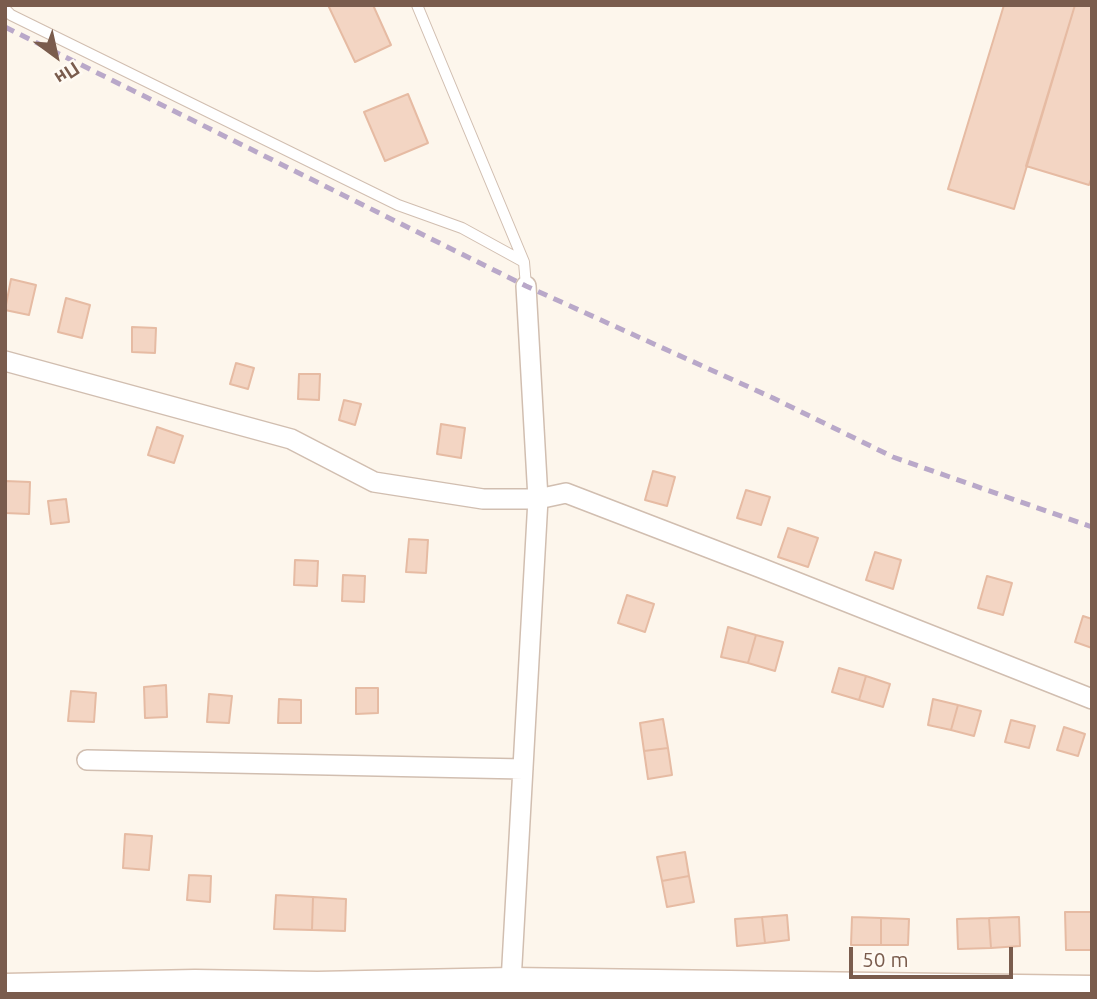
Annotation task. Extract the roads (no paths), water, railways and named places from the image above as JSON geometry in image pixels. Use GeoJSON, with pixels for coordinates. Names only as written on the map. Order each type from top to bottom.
{"type":"FeatureCollection","features":[{"type":"Feature","properties":{"kind":"main road"},"geometry":{"type":"LineString","coordinates":[[5,988],[195,984],[316,990],[1092,990]]}},
{"type":"Feature","properties":{"kind":"street"},"geometry":{"type":"LineString","coordinates":[[503,988],[523,769],[538,499],[526,285]]}},
{"type":"Feature","properties":{"kind":"street"},"geometry":{"type":"LineString","coordinates":[[5,360],[291,439],[374,482],[483,499],[538,499],[566,493],[1092,699]]}},
{"type":"Feature","properties":{"kind":"street"},"geometry":{"type":"LineString","coordinates":[[87,760],[523,769]]}},
{"type":"Feature","properties":{"kind":"lane"},"geometry":{"type":"LineString","coordinates":[[416,5],[524,262],[526,285]]}},
{"type":"Feature","properties":{"kind":"lane"},"geometry":{"type":"LineString","coordinates":[[5,9],[11,15],[398,205],[462,228],[524,262]]}},
{"type":"Feature","properties":{"kind":"railway"},"geometry":{"type":"LineString","coordinates":[[5,27],[526,286],[773,398],[893,457],[1092,527]]}}]}
